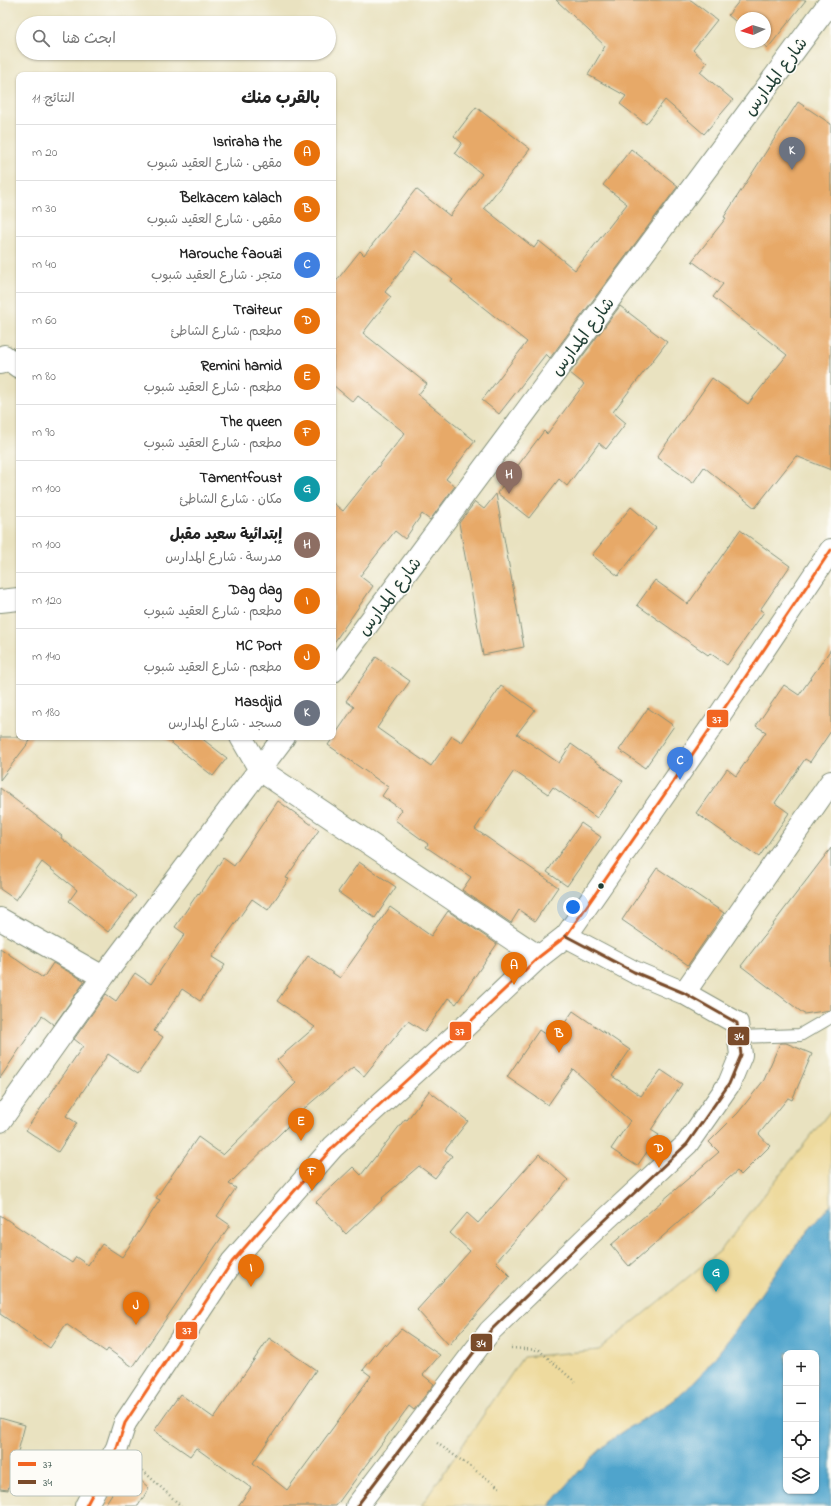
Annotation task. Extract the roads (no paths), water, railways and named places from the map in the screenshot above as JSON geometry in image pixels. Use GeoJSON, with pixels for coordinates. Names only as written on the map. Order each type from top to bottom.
{"type":"FeatureCollection","features":[{"type":"Feature","properties":{"kind":"street","name":"شارع المدارس"},"geometry":{"type":"LineString","coordinates":[[336,667],[831,1]]}},
{"type":"Feature","properties":{"kind":"street"},"geometry":{"type":"LineString","coordinates":[[0,362],[4,356],[16,365]]}},
{"type":"Feature","properties":{"kind":"street"},"geometry":{"type":"LineString","coordinates":[[116,1450],[125,1423],[232,1262],[333,1147],[539,957],[566,936],[717,719],[831,550]]}},
{"type":"Feature","properties":{"kind":"street"},"geometry":{"type":"LineString","coordinates":[[0,601],[16,599]]}},
{"type":"Feature","properties":{"kind":"street"},"geometry":{"type":"LineString","coordinates":[[243,740],[260,770],[539,957]]}},
{"type":"Feature","properties":{"kind":"street"},"geometry":{"type":"LineString","coordinates":[[0,1121],[103,977],[282,740]]}},
{"type":"Feature","properties":{"kind":"street"},"geometry":{"type":"LineString","coordinates":[[684,993],[831,782]]}},
{"type":"Feature","properties":{"kind":"street"},"geometry":{"type":"LineString","coordinates":[[0,919],[103,977]]}},
{"type":"Feature","properties":{"kind":"street"},"geometry":{"type":"LineString","coordinates":[[357,1506],[496,1325],[588,1236],[687,1144],[730,1084],[741,1055],[737,1023],[684,993],[634,972],[566,936]]}},
{"type":"Feature","properties":{"kind":"street"},"geometry":{"type":"LineString","coordinates":[[86,1506],[91,1496]]}},
{"type":"Feature","properties":{"kind":"lane"},"geometry":{"type":"LineString","coordinates":[[738,1037],[800,1035],[831,1016]]}},
{"type":"Feature","properties":{"kind":"water"},"geometry":{"type":"Polygon","coordinates":[[[831,1204],[831,1506],[549,1506],[582,1468],[609,1442],[627,1428],[671,1402],[687,1389],[724,1346],[804,1235],[831,1204]]]}},
{"type":"Feature","properties":{"kind":"place","name":"Masdjid"},"geometry":{"type":"Point","coordinates":[792,170]}},
{"type":"Feature","properties":{"kind":"place","name":"إبتدائية سعيد مقبل"},"geometry":{"type":"Point","coordinates":[509,494]}},
{"type":"Feature","properties":{"kind":"place","name":"Marouche faouzi"},"geometry":{"type":"Point","coordinates":[680,780]}},
{"type":"Feature","properties":{"kind":"place","name":"Isriraha the"},"geometry":{"type":"Point","coordinates":[514,985]}},
{"type":"Feature","properties":{"kind":"place","name":"Belkacem kalach"},"geometry":{"type":"Point","coordinates":[559,1053]}},
{"type":"Feature","properties":{"kind":"place","name":"Remini hamid"},"geometry":{"type":"Point","coordinates":[301,1141]}},
{"type":"Feature","properties":{"kind":"place","name":"Traiteur"},"geometry":{"type":"Point","coordinates":[659,1168]}},
{"type":"Feature","properties":{"kind":"place","name":"The queen"},"geometry":{"type":"Point","coordinates":[312,1191]}},
{"type":"Feature","properties":{"kind":"place","name":"Dag dag"},"geometry":{"type":"Point","coordinates":[251,1287]}},
{"type":"Feature","properties":{"kind":"place","name":"Tamentfoust"},"geometry":{"type":"Point","coordinates":[716,1292]}},
{"type":"Feature","properties":{"kind":"place","name":"MC Port"},"geometry":{"type":"Point","coordinates":[136,1325]}}]}
